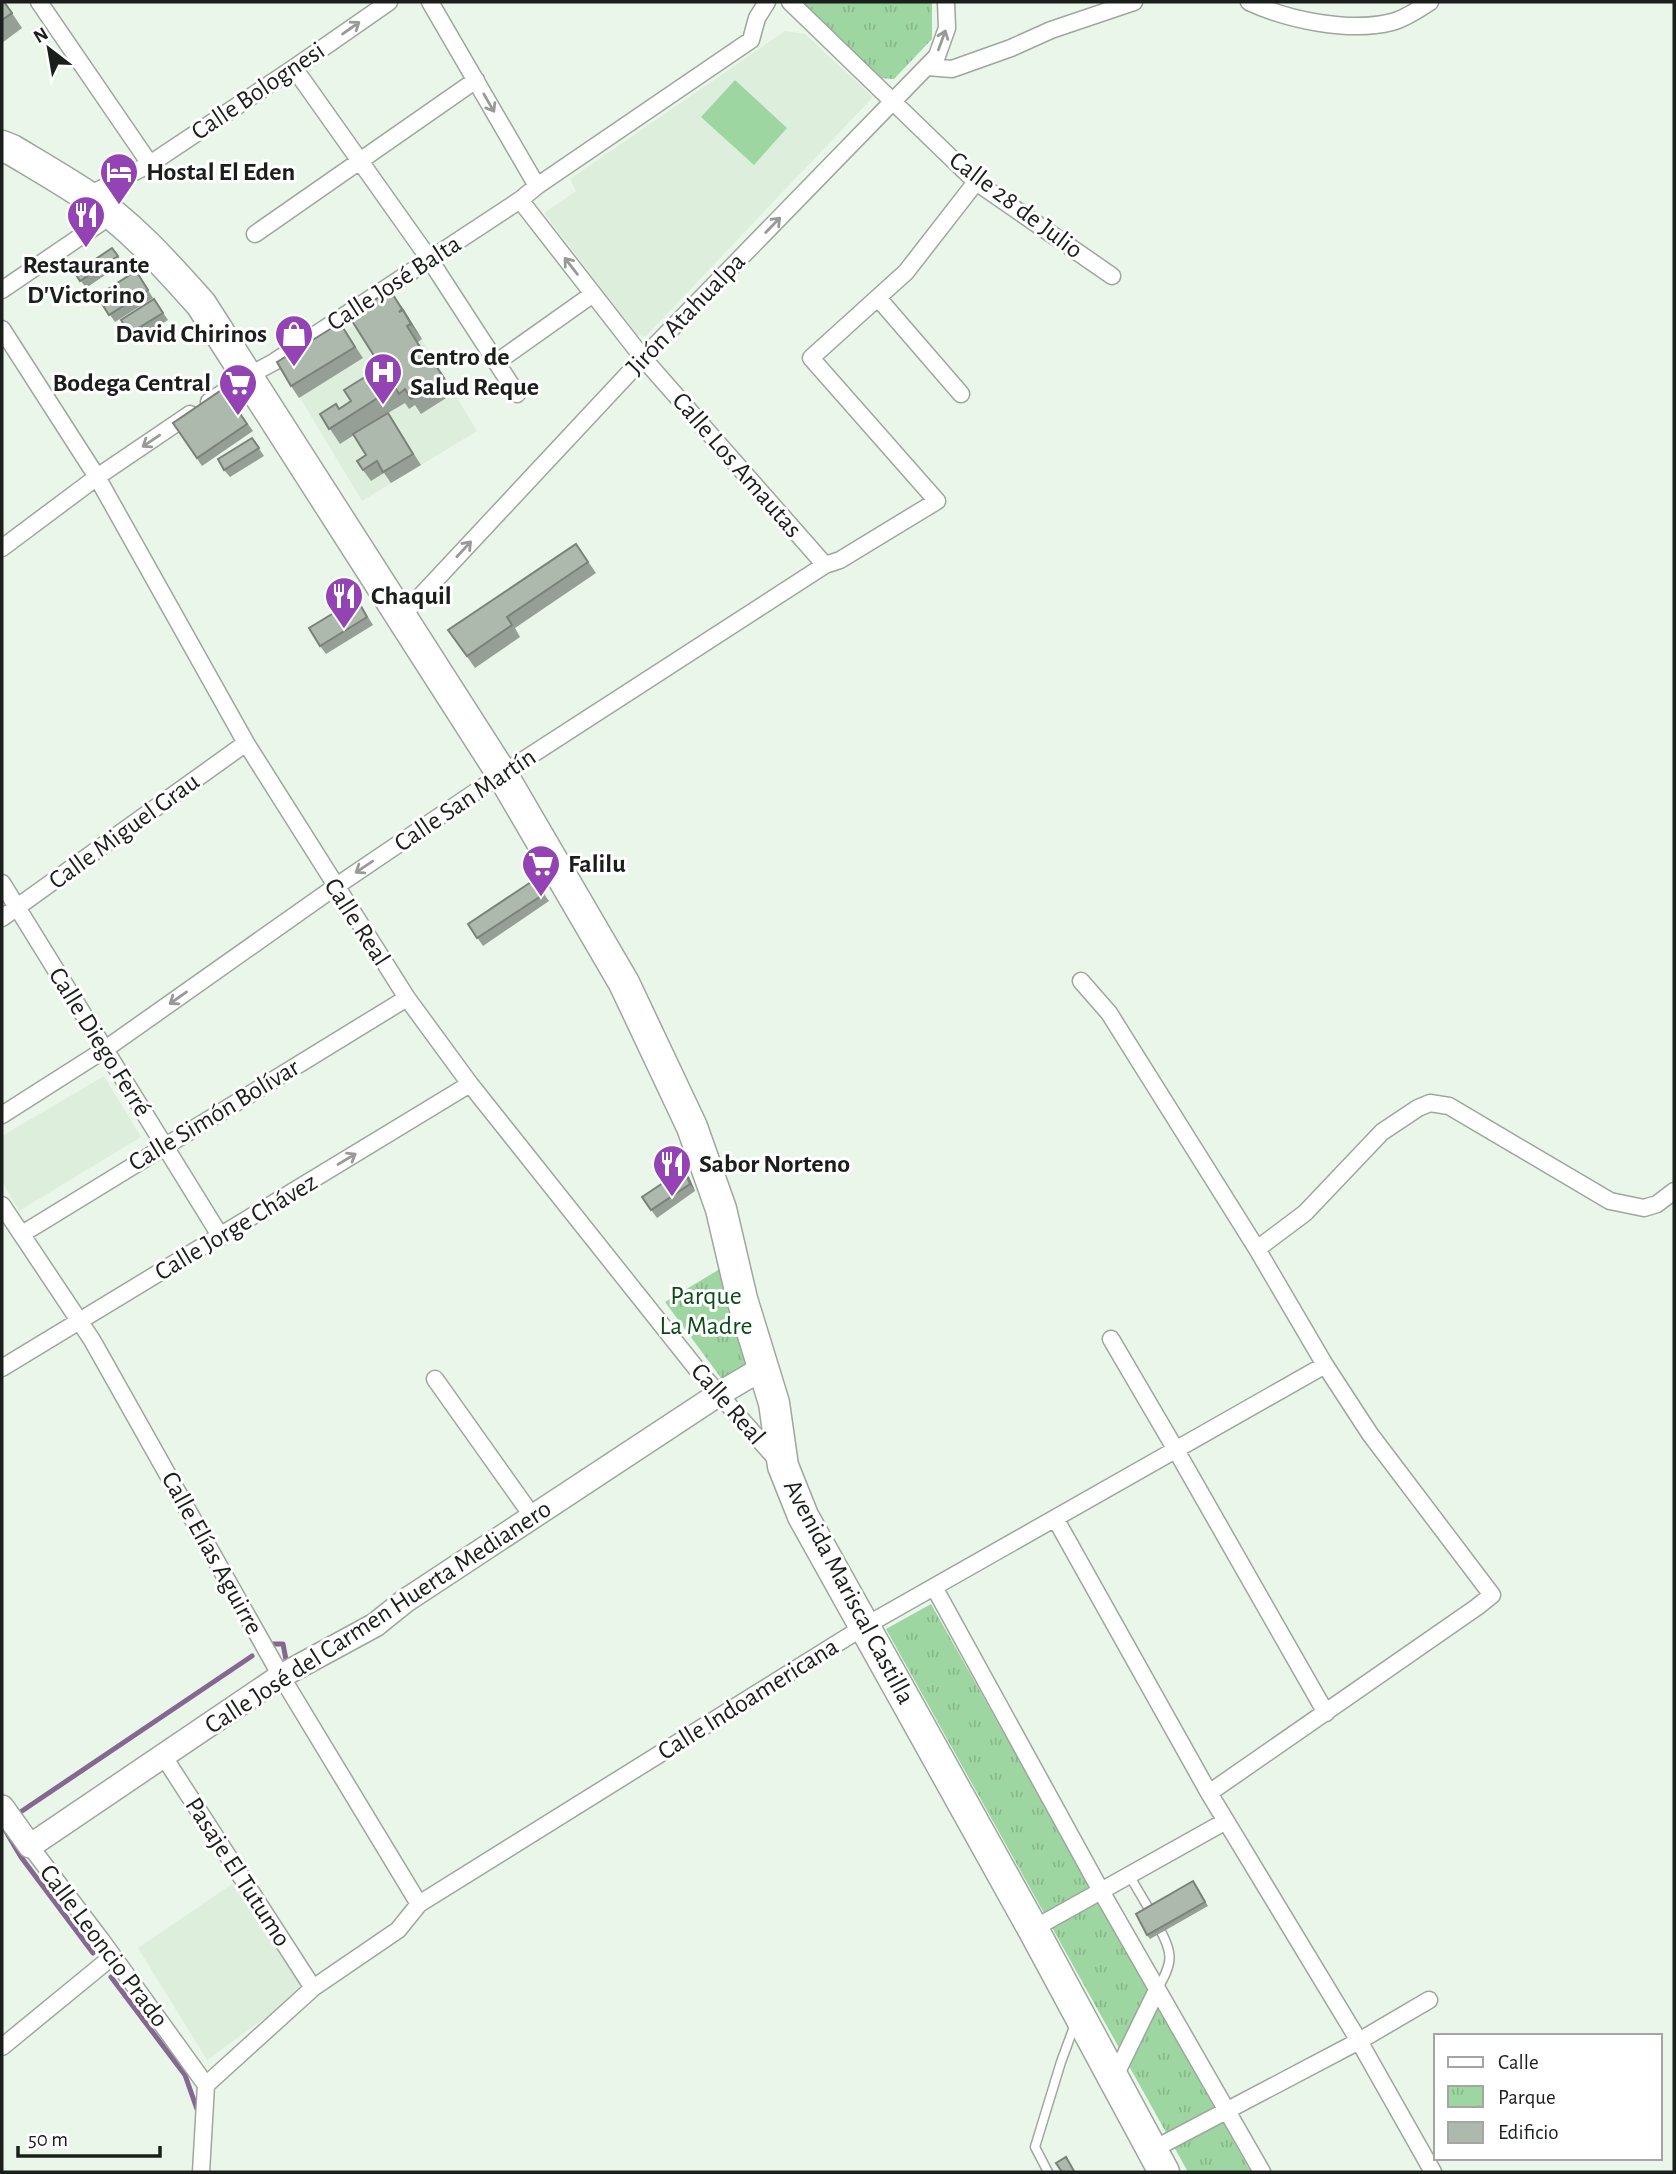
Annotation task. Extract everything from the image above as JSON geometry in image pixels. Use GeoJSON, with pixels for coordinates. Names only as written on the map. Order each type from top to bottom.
{"type":"FeatureCollection","features":[{"type":"Feature","properties":{"kind":"highway","name":"Avenida Mariscal Castilla"},"geometry":{"type":"LineString","coordinates":[[2,146],[87,196],[112,215],[159,257],[201,304],[502,774],[624,983],[692,1127],[721,1209],[741,1299],[774,1403],[783,1466],[803,1516],[1033,1929],[1158,2161]]}},
{"type":"Feature","properties":{"kind":"street"},"geometry":{"type":"LineString","coordinates":[[39,2],[150,164]]}},
{"type":"Feature","properties":{"kind":"street","name":"Calle Bolognesi"},"geometry":{"type":"LineString","coordinates":[[87,196],[150,164],[389,2]]}},
{"type":"Feature","properties":{"kind":"street"},"geometry":{"type":"LineString","coordinates":[[430,2],[537,186]]}},
{"type":"Feature","properties":{"kind":"street","name":"Calle José Balta"},"geometry":{"type":"LineString","coordinates":[[2,548],[97,477],[248,376],[274,362],[427,255],[520,200],[751,40],[757,18],[767,2]]}},
{"type":"Feature","properties":{"kind":"street","name":"Calle 28 de Julio"},"geometry":{"type":"LineString","coordinates":[[790,2],[975,182],[1112,276]]}},
{"type":"Feature","properties":{"kind":"street","name":"Jirón Atahualpa"},"geometry":{"type":"LineString","coordinates":[[401,617],[643,358],[937,56],[947,28],[946,2]]}},
{"type":"Feature","properties":{"kind":"street"},"geometry":{"type":"LineString","coordinates":[[926,67],[952,69],[1051,30],[1134,2]]}},
{"type":"Feature","properties":{"kind":"street"},"geometry":{"type":"LineString","coordinates":[[1249,2],[1273,13],[1309,22],[1373,25],[1394,22],[1430,2]]}},
{"type":"Feature","properties":{"kind":"street"},"geometry":{"type":"LineString","coordinates":[[294,68],[427,255],[517,394]]}},
{"type":"Feature","properties":{"kind":"street"},"geometry":{"type":"LineString","coordinates":[[255,234],[476,80]]}},
{"type":"Feature","properties":{"kind":"street"},"geometry":{"type":"LineString","coordinates":[[961,394],[878,298],[906,272],[975,182]]}},
{"type":"Feature","properties":{"kind":"street","name":"Calle Los Amautas"},"geometry":{"type":"LineString","coordinates":[[520,200],[643,358],[825,565]]}},
{"type":"Feature","properties":{"kind":"street"},"geometry":{"type":"LineString","coordinates":[[2,290],[112,215]]}},
{"type":"Feature","properties":{"kind":"street"},"geometry":{"type":"LineString","coordinates":[[497,362],[593,294]]}},
{"type":"Feature","properties":{"kind":"street","name":"Calle San Martín"},"geometry":{"type":"LineString","coordinates":[[2,1115],[104,1050],[335,887],[502,774],[825,565],[840,560],[937,501],[811,358],[878,298]]}},
{"type":"Feature","properties":{"kind":"street","name":"Calle Real"},"geometry":{"type":"LineString","coordinates":[[2,329],[97,477],[246,743],[407,998],[470,1084],[719,1394],[783,1466]]}},
{"type":"Feature","properties":{"kind":"street","name":"Calle Miguel Grau"},"geometry":{"type":"LineString","coordinates":[[2,918],[246,743]]}},
{"type":"Feature","properties":{"kind":"street","name":"Calle Diego Ferré"},"geometry":{"type":"LineString","coordinates":[[2,883],[221,1237]]}},
{"type":"Feature","properties":{"kind":"street"},"geometry":{"type":"LineString","coordinates":[[1081,981],[1109,1013],[1257,1249],[1325,1366],[1401,1477],[1492,1595],[1209,1793]]}},
{"type":"Feature","properties":{"kind":"street","name":"Calle Simón Bolívar"},"geometry":{"type":"LineString","coordinates":[[22,1234],[407,998]]}},
{"type":"Feature","properties":{"kind":"street","name":"Calle Jorge Chávez"},"geometry":{"type":"LineString","coordinates":[[2,1368],[470,1084]]}},
{"type":"Feature","properties":{"kind":"street"},"geometry":{"type":"LineString","coordinates":[[1257,1249],[1305,1213],[1382,1132],[1430,1103],[1449,1106],[1611,1201],[1644,1208],[1657,1204],[1674,1191]]}},
{"type":"Feature","properties":{"kind":"street","name":"Calle Elías Aguirre"},"geometry":{"type":"LineString","coordinates":[[2,1205],[80,1323],[281,1676],[419,1904]]}},
{"type":"Feature","properties":{"kind":"street"},"geometry":{"type":"LineString","coordinates":[[1111,1339],[1326,1713]]}},
{"type":"Feature","properties":{"kind":"street","name":"Calle Indoamericana"},"geometry":{"type":"LineString","coordinates":[[206,2085],[313,1988],[398,1930],[419,1904],[865,1626],[1325,1366]]}},
{"type":"Feature","properties":{"kind":"street","name":"Calle José del Carmen Huerta Medianero"},"geometry":{"type":"LineString","coordinates":[[30,1846],[281,1676],[375,1625],[405,1601],[719,1394],[763,1368]]}},
{"type":"Feature","properties":{"kind":"street"},"geometry":{"type":"LineString","coordinates":[[435,1379],[533,1517]]}},
{"type":"Feature","properties":{"kind":"street"},"geometry":{"type":"LineString","coordinates":[[1055,1518],[1209,1793],[1359,2041],[1433,2172]]}},
{"type":"Feature","properties":{"kind":"street"},"geometry":{"type":"LineString","coordinates":[[934,1587],[1101,1891],[1262,2172]]}},
{"type":"Feature","properties":{"kind":"street","name":"Pasaje El Tutumo"},"geometry":{"type":"LineString","coordinates":[[164,1757],[313,1988]]}},
{"type":"Feature","properties":{"kind":"street","name":"Calle Leoncio Prado"},"geometry":{"type":"LineString","coordinates":[[7,1815],[206,2085]]}},
{"type":"Feature","properties":{"kind":"street"},"geometry":{"type":"LineString","coordinates":[[1033,1929],[1226,1821]]}},
{"type":"Feature","properties":{"kind":"street"},"geometry":{"type":"LineString","coordinates":[[2,2047],[113,1956]]}},
{"type":"Feature","properties":{"kind":"street"},"geometry":{"type":"LineString","coordinates":[[1114,2078],[1157,1990]]}},
{"type":"Feature","properties":{"kind":"street"},"geometry":{"type":"LineString","coordinates":[[1158,2161],[1227,2111],[1359,2041],[1429,2000]]}},
{"type":"Feature","properties":{"kind":"street"},"geometry":{"type":"LineString","coordinates":[[201,2172],[206,2085]]}},
{"type":"Feature","properties":{"kind":"lane"},"geometry":{"type":"LineString","coordinates":[[1129,1875],[1171,1952],[1170,1967],[1157,1990]]}},
{"type":"Feature","properties":{"kind":"lane"},"geometry":{"type":"LineString","coordinates":[[1048,2172],[1035,2147],[1061,2062],[1079,2015]]}},
{"type":"Feature","properties":{"kind":"shaded area"},"geometry":{"type":"Polygon","coordinates":[[[785,31],[805,34],[873,97],[646,336],[637,335],[544,213],[576,191],[570,179],[785,31]]]}},
{"type":"Feature","properties":{"kind":"shaded area","name":"Centro de Salud Reque"},"geometry":{"type":"Polygon","coordinates":[[[396,296],[477,431],[362,501],[285,373],[396,296]]]}},
{"type":"Feature","properties":{"kind":"shaded area"},"geometry":{"type":"Polygon","coordinates":[[[104,1076],[141,1137],[19,1211],[2,1181],[2,1136],[104,1076]]]}},
{"type":"Feature","properties":{"kind":"shaded area"},"geometry":{"type":"Polygon","coordinates":[[[232,1884],[305,1989],[207,2060],[138,1948],[232,1884]]]}},
{"type":"Feature","properties":{"kind":"green space"},"geometry":{"type":"Polygon","coordinates":[[[801,2],[932,2],[932,39],[894,79],[880,78],[801,2]]]}},
{"type":"Feature","properties":{"kind":"green space"},"geometry":{"type":"Polygon","coordinates":[[[735,80],[787,128],[754,165],[701,117],[735,80]]]}},
{"type":"Feature","properties":{"kind":"green space","name":"Parque La Madre"},"geometry":{"type":"Polygon","coordinates":[[[723,1267],[749,1371],[724,1382],[665,1302],[723,1267]]]}},
{"type":"Feature","properties":{"kind":"green space"},"geometry":{"type":"Polygon","coordinates":[[[931,1604],[1251,2172],[1188,2172],[886,1629],[931,1604]]]}},
{"type":"Feature","properties":{"kind":"building"},"geometry":{"type":"Polygon","coordinates":[[[2,2],[12,13],[2,20],[2,2]]]}},
{"type":"Feature","properties":{"kind":"building"},"geometry":{"type":"Polygon","coordinates":[[[112,248],[118,256],[80,281],[75,273],[112,248]]]}},
{"type":"Feature","properties":{"kind":"building"},"geometry":{"type":"Polygon","coordinates":[[[136,271],[148,290],[109,315],[97,296],[136,271]]]}},
{"type":"Feature","properties":{"kind":"building"},"geometry":{"type":"Polygon","coordinates":[[[387,292],[390,297],[393,295],[402,309],[399,312],[403,310],[411,324],[407,326],[431,365],[434,363],[444,378],[411,399],[405,389],[399,394],[395,387],[329,429],[320,414],[336,404],[339,409],[351,401],[344,390],[381,367],[349,316],[387,292]]]}},
{"type":"Feature","properties":{"kind":"building"},"geometry":{"type":"Polygon","coordinates":[[[154,299],[163,313],[130,333],[121,320],[154,299]]]}},
{"type":"Feature","properties":{"kind":"building"},"geometry":{"type":"Polygon","coordinates":[[[340,323],[355,347],[291,386],[277,362],[340,323]]]}},
{"type":"Feature","properties":{"kind":"building"},"geometry":{"type":"Polygon","coordinates":[[[223,389],[247,424],[197,458],[173,423],[223,389]]]}},
{"type":"Feature","properties":{"kind":"building"},"geometry":{"type":"Polygon","coordinates":[[[388,413],[413,454],[383,472],[377,461],[363,470],[357,461],[366,455],[353,434],[388,413]]]}},
{"type":"Feature","properties":{"kind":"building"},"geometry":{"type":"Polygon","coordinates":[[[252,438],[259,448],[224,470],[218,459],[252,438]]]}},
{"type":"Feature","properties":{"kind":"building"},"geometry":{"type":"Polygon","coordinates":[[[576,544],[588,562],[507,617],[512,625],[467,656],[448,630],[576,544]]]}},
{"type":"Feature","properties":{"kind":"building"},"geometry":{"type":"Polygon","coordinates":[[[357,599],[367,617],[320,646],[309,628],[357,599]]]}},
{"type":"Feature","properties":{"kind":"building"},"geometry":{"type":"Polygon","coordinates":[[[534,880],[544,894],[477,938],[468,924],[534,880]]]}},
{"type":"Feature","properties":{"kind":"building"},"geometry":{"type":"Polygon","coordinates":[[[684,1169],[690,1184],[651,1210],[642,1197],[684,1169]]]}},
{"type":"Feature","properties":{"kind":"building"},"geometry":{"type":"Polygon","coordinates":[[[1193,1881],[1205,1902],[1147,1935],[1136,1914],[1193,1881]]]}},
{"type":"Feature","properties":{"kind":"building"},"geometry":{"type":"Polygon","coordinates":[[[1066,2157],[1074,2171],[1072,2172],[1062,2172],[1056,2163],[1066,2157]]]}},
{"type":"Feature","properties":{"kind":"waterway"},"geometry":{"type":"LineString","coordinates":[[272,1644],[283,1644],[287,1665]]}},
{"type":"Feature","properties":{"kind":"waterway"},"geometry":{"type":"LineString","coordinates":[[16,1815],[252,1656]]}},
{"type":"Feature","properties":{"kind":"waterway"},"geometry":{"type":"LineString","coordinates":[[5,1830],[21,1857],[93,1953]]}},
{"type":"Feature","properties":{"kind":"waterway"},"geometry":{"type":"LineString","coordinates":[[111,1977],[185,2075],[198,2112]]}},
{"type":"Feature","properties":{"kind":"place","name":"Hostal El Eden"},"geometry":{"type":"Point","coordinates":[119,206]}},
{"type":"Feature","properties":{"kind":"place","name":"Restaurante D'Victorino"},"geometry":{"type":"Point","coordinates":[86,249]}},
{"type":"Feature","properties":{"kind":"place","name":"David Chirinos"},"geometry":{"type":"Point","coordinates":[294,368]}},
{"type":"Feature","properties":{"kind":"place","name":"Centro de Salud Reque"},"geometry":{"type":"Point","coordinates":[383,406]}},
{"type":"Feature","properties":{"kind":"place","name":"Bodega Central"},"geometry":{"type":"Point","coordinates":[238,417]}},
{"type":"Feature","properties":{"kind":"place","name":"Chaquil"},"geometry":{"type":"Point","coordinates":[344,630]}},
{"type":"Feature","properties":{"kind":"place","name":"Falilu"},"geometry":{"type":"Point","coordinates":[541,898]}},
{"type":"Feature","properties":{"kind":"place","name":"Sabor Norteno"},"geometry":{"type":"Point","coordinates":[672,1198]}}]}
